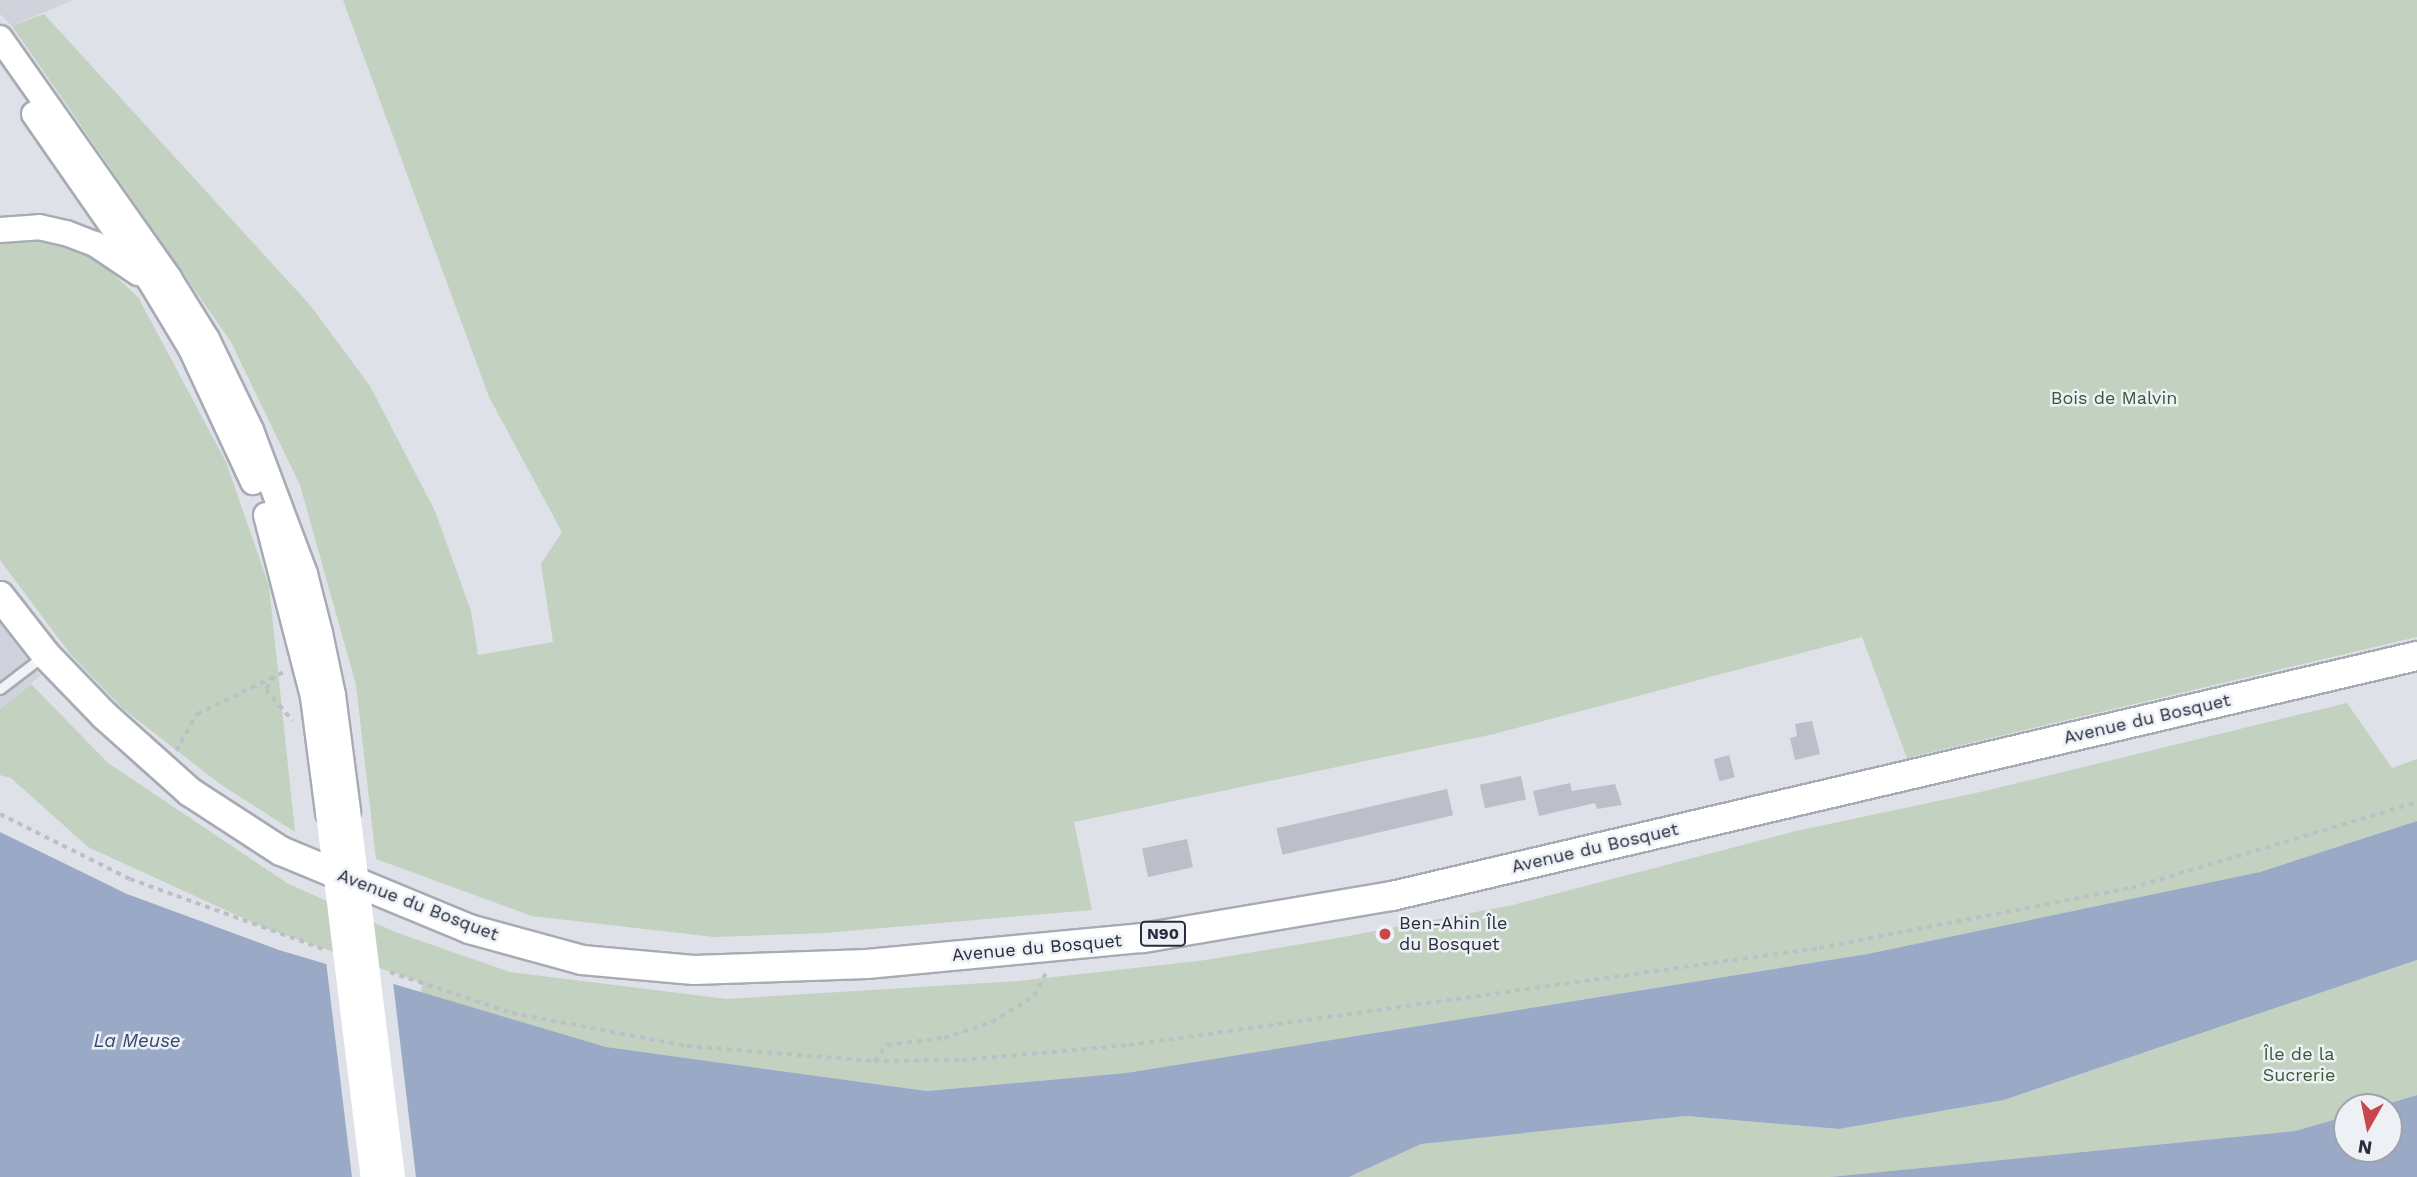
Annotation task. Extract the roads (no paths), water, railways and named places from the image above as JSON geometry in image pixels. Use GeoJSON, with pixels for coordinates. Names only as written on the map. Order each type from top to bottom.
{"type":"FeatureCollection","features":[{"type":"Feature","properties":{"kind":"main road"},"geometry":{"type":"LineString","coordinates":[[0,38],[169,278],[207,340],[251,430],[311,598],[333,695],[338,812],[373,1177]]}},
{"type":"Feature","properties":{"kind":"main road"},"geometry":{"type":"LineString","coordinates":[[0,64],[152,284],[202,372],[270,525],[313,697],[338,812],[393,1177]]}},
{"type":"Feature","properties":{"kind":"main road"},"geometry":{"type":"LineString","coordinates":[[0,230],[39,227],[95,243],[152,284]]}},
{"type":"Feature","properties":{"kind":"main road","name":"Avenue du Bosquet"},"geometry":{"type":"LineString","coordinates":[[0,596],[46,655],[165,769],[191,792],[281,851],[469,929],[582,960],[707,970],[867,964],[1143,938],[1392,896],[2417,656]]}},
{"type":"Feature","properties":{"kind":"lane"},"geometry":{"type":"LineString","coordinates":[[0,689],[46,655]]}},
{"type":"Feature","properties":{"kind":"water","name":"La Meuse"},"geometry":{"type":"Polygon","coordinates":[[[2417,821],[2417,960],[2004,1100],[1839,1129],[1686,1116],[1421,1144],[1349,1177],[0,1177],[0,832],[127,894],[279,950],[606,1047],[927,1091],[1126,1073],[1867,954],[2260,872],[2417,821]]]}},
{"type":"Feature","properties":{"kind":"water"},"geometry":{"type":"Polygon","coordinates":[[[2417,1095],[2417,1177],[1830,1177],[2295,1131],[2333,1120],[2333,1163],[2403,1163],[2403,1099],[2417,1095]]]}},
{"type":"Feature","properties":{"kind":"place","name":"Ben-Ahin Île du Bosquet"},"geometry":{"type":"Point","coordinates":[1385,934]}},
{"type":"Feature","properties":{"kind":"park label","name":"Bois de Malvin"},"geometry":{"type":"Point","coordinates":[2114,398]}},
{"type":"Feature","properties":{"kind":"park label","name":"Île de la Sucrerie"},"geometry":{"type":"Point","coordinates":[2299,1065]}}]}
